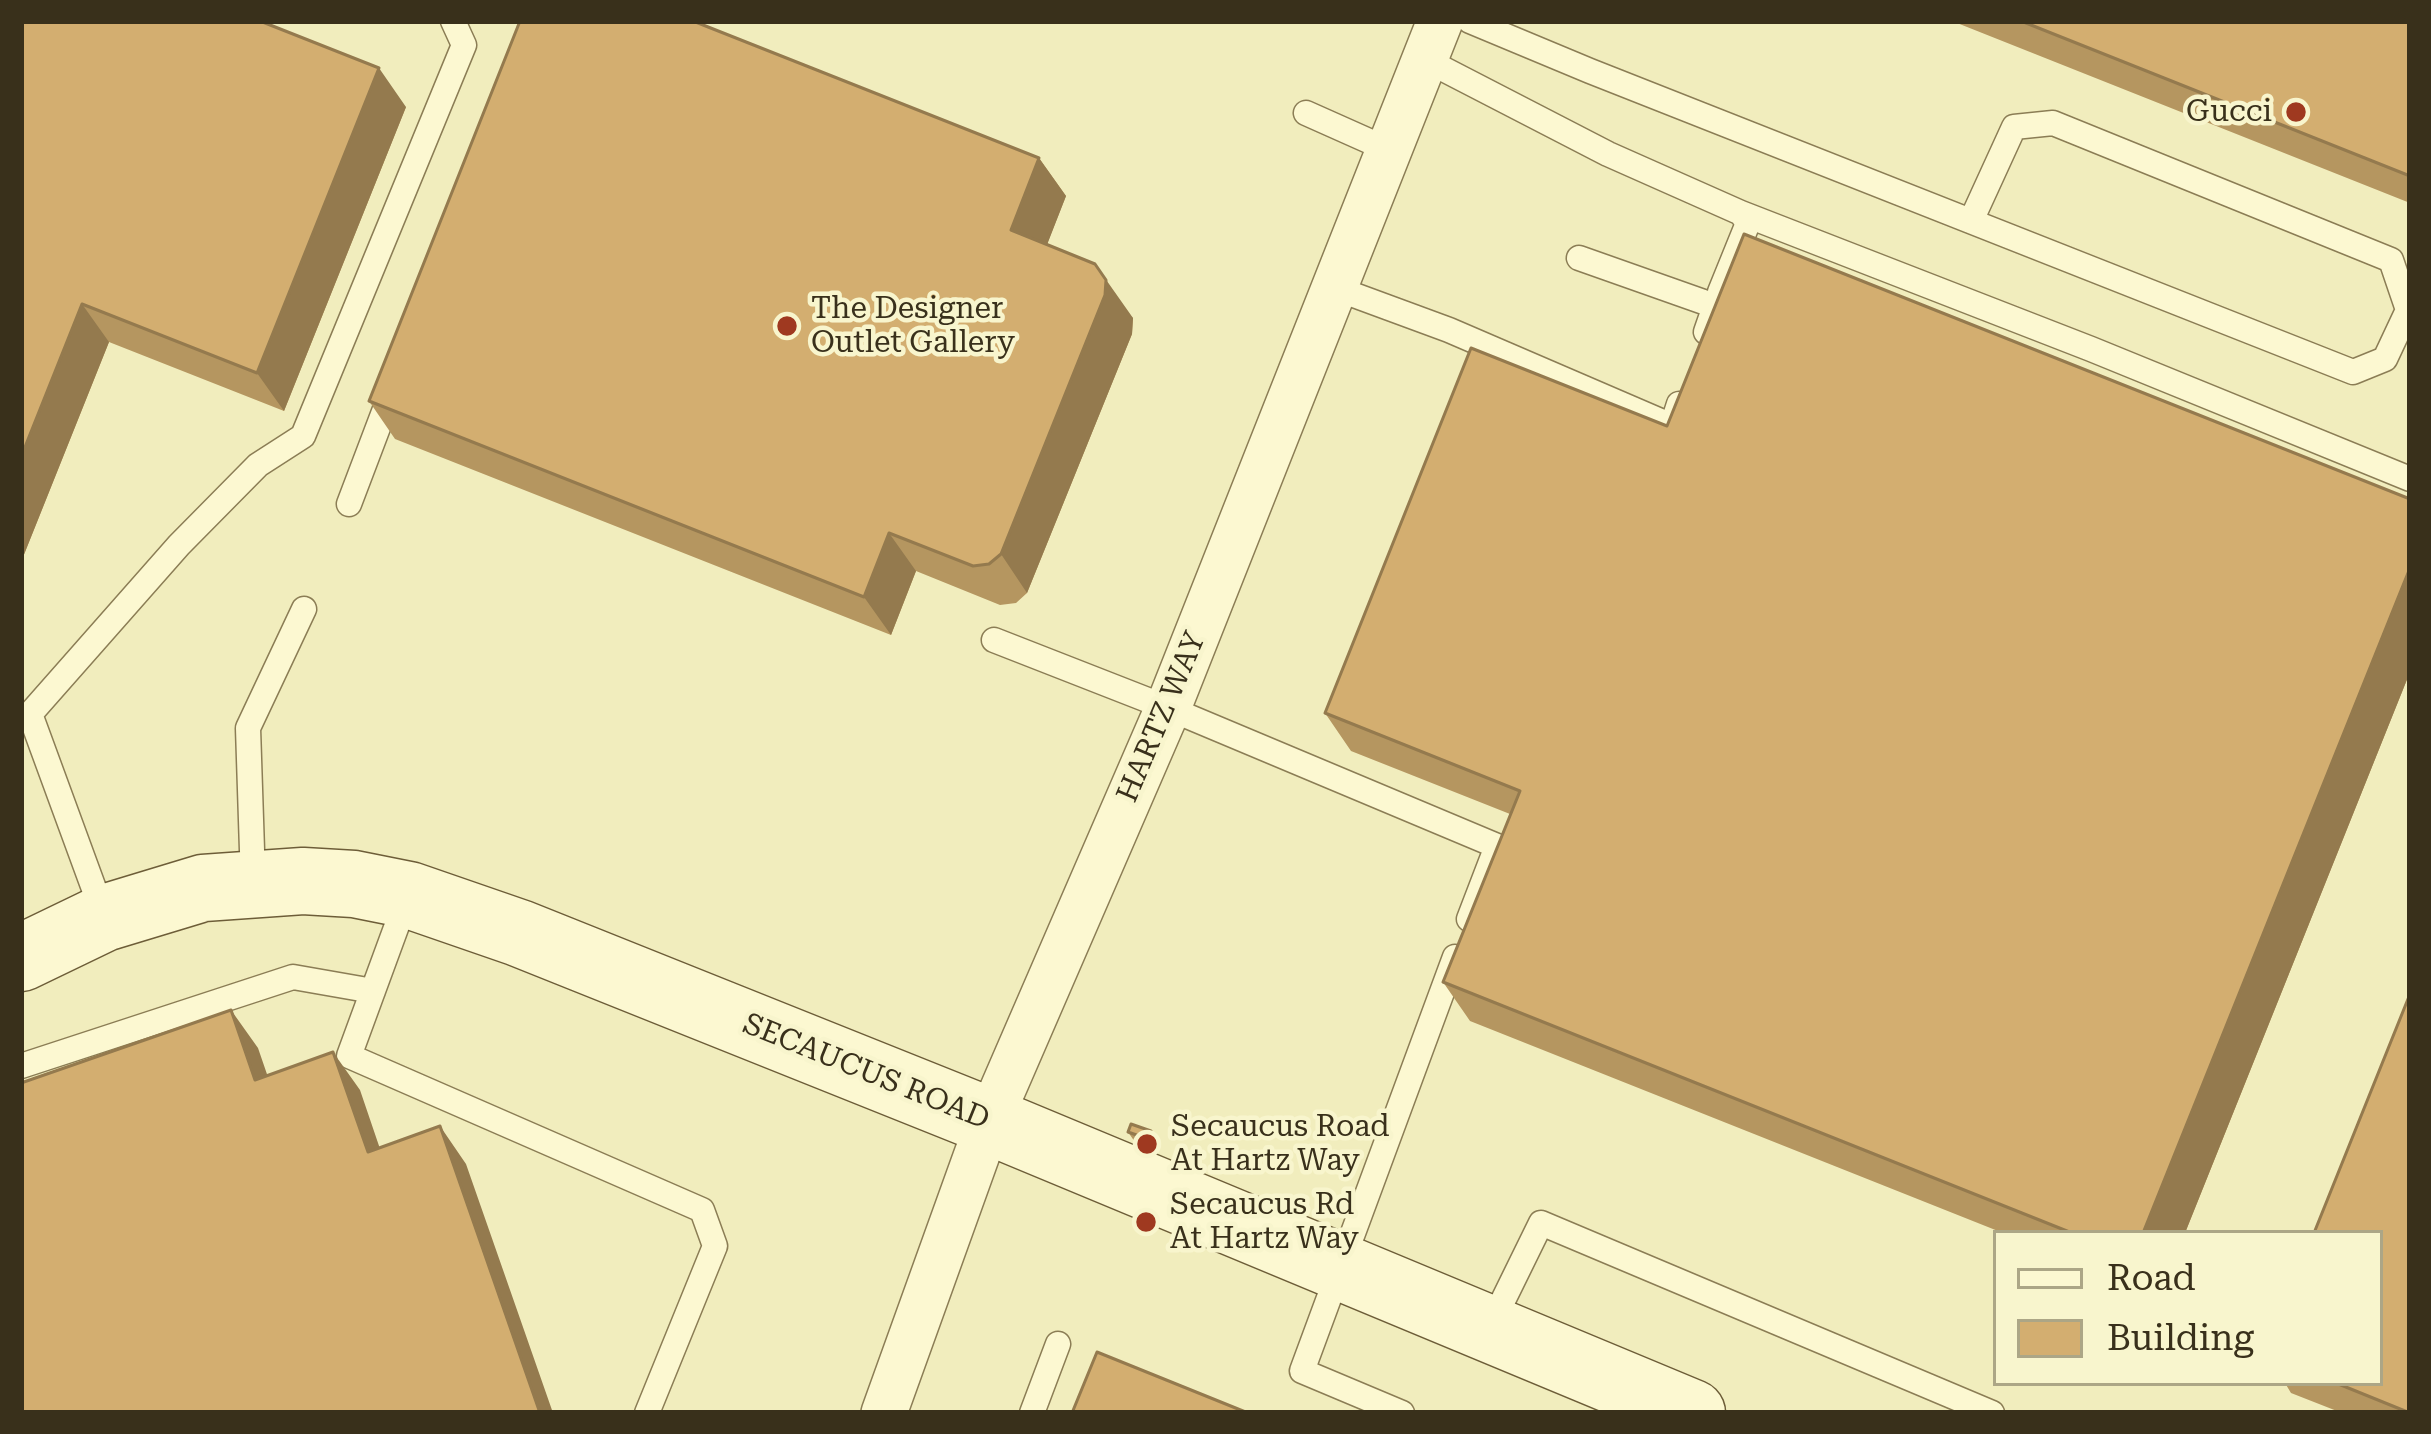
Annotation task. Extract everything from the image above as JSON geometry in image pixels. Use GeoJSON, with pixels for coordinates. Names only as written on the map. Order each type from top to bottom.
{"type":"FeatureCollection","features":[{"type":"Feature","properties":{"kind":"main road","name":"SECAUCUS ROAD"},"geometry":{"type":"LineString","coordinates":[[21,958],[104,918],[203,888],[253,882],[354,884],[409,896],[519,933],[989,1121],[1673,1410]]}},
{"type":"Feature","properties":{"kind":"street","name":"HARTZ WAY"},"geometry":{"type":"LineString","coordinates":[[884,1413],[989,1121],[1168,708],[1432,40]]}},
{"type":"Feature","properties":{"kind":"lane"},"geometry":{"type":"LineString","coordinates":[[104,918],[26,715],[179,544],[258,465],[303,436],[464,45],[453,21]]}},
{"type":"Feature","properties":{"kind":"lane"},"geometry":{"type":"LineString","coordinates":[[1470,21],[1971,221],[2353,372],[2385,359],[2408,310],[2391,260],[2053,123],[2014,127],[1971,221]]}},
{"type":"Feature","properties":{"kind":"lane"},"geometry":{"type":"LineString","coordinates":[[1432,40],[1608,154],[1741,213],[2410,479]]}},
{"type":"Feature","properties":{"kind":"lane"},"geometry":{"type":"LineString","coordinates":[[1306,112],[1389,150]]}},
{"type":"Feature","properties":{"kind":"lane"},"geometry":{"type":"LineString","coordinates":[[1701,346],[1748,223],[1741,213]]}},
{"type":"Feature","properties":{"kind":"lane"},"geometry":{"type":"LineString","coordinates":[[1580,258],[1715,306]]}},
{"type":"Feature","properties":{"kind":"lane"},"geometry":{"type":"LineString","coordinates":[[1335,288],[1449,330],[1672,426],[1686,386]]}},
{"type":"Feature","properties":{"kind":"lane"},"geometry":{"type":"LineString","coordinates":[[349,504],[399,372]]}},
{"type":"Feature","properties":{"kind":"lane"},"geometry":{"type":"LineString","coordinates":[[253,882],[248,728],[304,608]]}},
{"type":"Feature","properties":{"kind":"lane"},"geometry":{"type":"LineString","coordinates":[[994,640],[1496,846],[1302,1371],[1402,1413]]}},
{"type":"Feature","properties":{"kind":"lane"},"geometry":{"type":"LineString","coordinates":[[409,896],[349,1056],[701,1210],[715,1246],[647,1413]]}},
{"type":"Feature","properties":{"kind":"lane"},"geometry":{"type":"LineString","coordinates":[[21,1066],[293,977],[373,991]]}},
{"type":"Feature","properties":{"kind":"lane"},"geometry":{"type":"LineString","coordinates":[[1490,1330],[1541,1223],[1992,1413]]}},
{"type":"Feature","properties":{"kind":"lane"},"geometry":{"type":"LineString","coordinates":[[1032,1413],[1058,1344]]}},
{"type":"Feature","properties":{"kind":"building"},"geometry":{"type":"Polygon","coordinates":[[[21,21],[260,21],[379,68],[257,373],[82,304],[21,457],[21,21]]]}},
{"type":"Feature","properties":{"kind":"building","name":"The Designer Outlet Gallery"},"geometry":{"type":"Polygon","coordinates":[[[520,21],[693,21],[1039,158],[1011,230],[1095,264],[1106,280],[1105,295],[1001,554],[989,564],[973,566],[889,533],[864,597],[369,401],[520,21]]]}},
{"type":"Feature","properties":{"kind":"building","name":"Gucci"},"geometry":{"type":"Polygon","coordinates":[[[2021,21],[2410,21],[2410,176],[2021,21]]]}},
{"type":"Feature","properties":{"kind":"building"},"geometry":{"type":"Polygon","coordinates":[[[1744,234],[2410,499],[2410,568],[2144,1230],[2064,1230],[1443,982],[1520,791],[1325,713],[1471,348],[1667,426],[1744,234]]]}},
{"type":"Feature","properties":{"kind":"building"},"geometry":{"type":"Polygon","coordinates":[[[2410,994],[2410,1413],[2343,1386],[2383,1386],[2383,1230],[2315,1230],[2410,994]]]}},
{"type":"Feature","properties":{"kind":"building"},"geometry":{"type":"Polygon","coordinates":[[[231,1010],[255,1080],[333,1052],[368,1152],[440,1126],[540,1413],[21,1413],[21,1083],[231,1010]]]}},
{"type":"Feature","properties":{"kind":"building"},"geometry":{"type":"Polygon","coordinates":[[[1131,1124],[1151,1131],[1148,1139],[1128,1132],[1131,1124]]]}},
{"type":"Feature","properties":{"kind":"building"},"geometry":{"type":"Polygon","coordinates":[[[1097,1352],[1248,1413],[1072,1413],[1097,1352]]]}},
{"type":"Feature","properties":{"kind":"place","name":"Gucci"},"geometry":{"type":"Point","coordinates":[2296,112]}},
{"type":"Feature","properties":{"kind":"place","name":"The Designer Outlet Gallery"},"geometry":{"type":"Point","coordinates":[787,326]}},
{"type":"Feature","properties":{"kind":"place","name":"Secaucus Road At Hartz Way"},"geometry":{"type":"Point","coordinates":[1147,1144]}},
{"type":"Feature","properties":{"kind":"place","name":"Secaucus Rd At Hartz Way"},"geometry":{"type":"Point","coordinates":[1146,1222]}}]}
